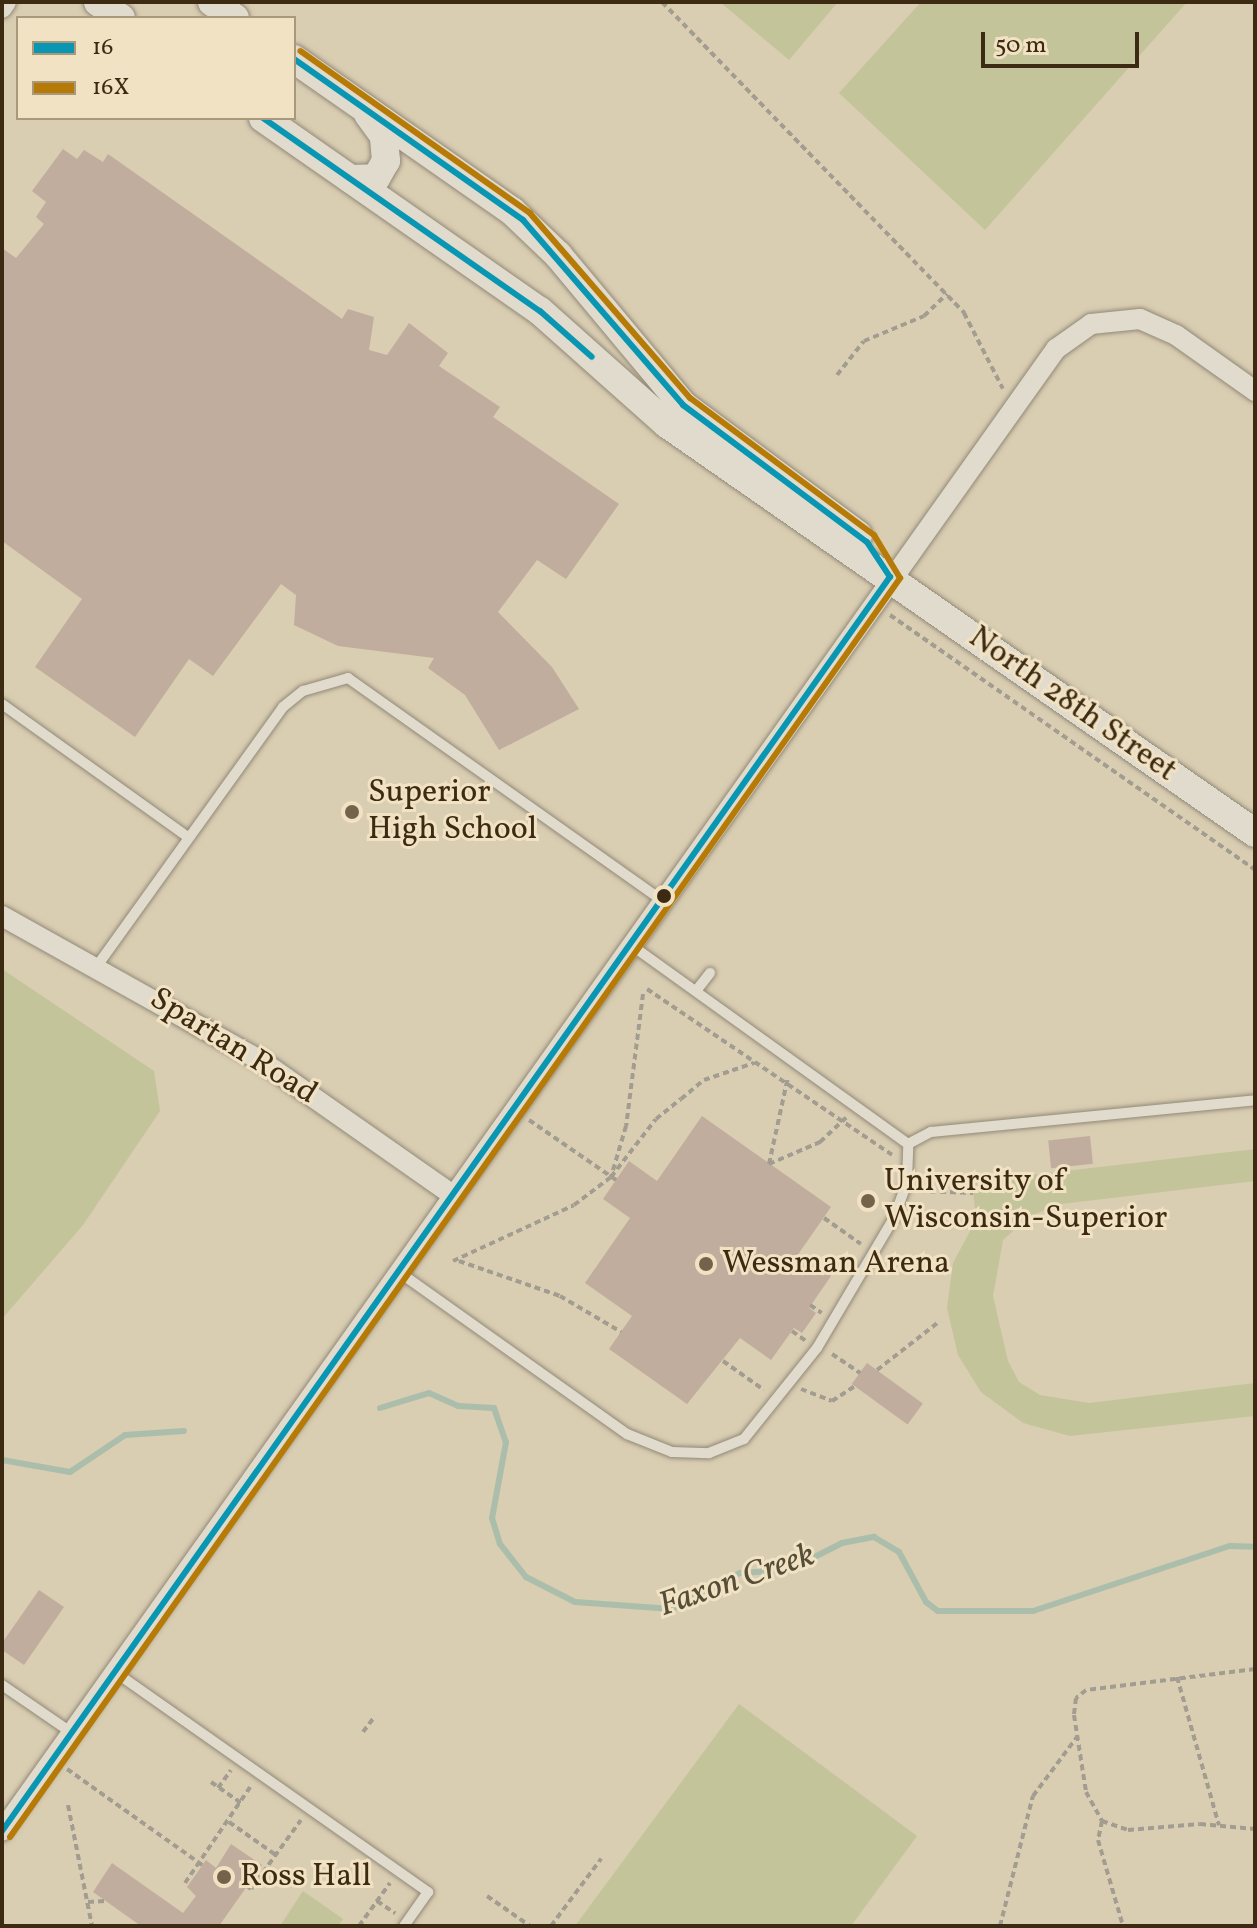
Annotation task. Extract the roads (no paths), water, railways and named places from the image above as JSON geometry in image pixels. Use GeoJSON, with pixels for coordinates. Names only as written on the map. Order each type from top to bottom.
{"type":"FeatureCollection","features":[{"type":"Feature","properties":{"kind":"main road"},"geometry":{"type":"LineString","coordinates":[[98,2],[118,16]]}},
{"type":"Feature","properties":{"kind":"main road"},"geometry":{"type":"LineString","coordinates":[[212,2],[232,16]]}},
{"type":"Feature","properties":{"kind":"main road","name":"North 28th Street"},"geometry":{"type":"LineString","coordinates":[[296,60],[523,220],[683,405],[867,542],[890,577]]}},
{"type":"Feature","properties":{"kind":"main road"},"geometry":{"type":"LineString","coordinates":[[349,96],[377,125],[387,151],[376,178],[351,179]]}},
{"type":"Feature","properties":{"kind":"main road","name":"North 28th Street"},"geometry":{"type":"LineString","coordinates":[[266,120],[540,311],[667,424],[1255,833]]}},
{"type":"Feature","properties":{"kind":"street"},"geometry":{"type":"LineString","coordinates":[[2,8],[6,2]]}},
{"type":"Feature","properties":{"kind":"street"},"geometry":{"type":"LineString","coordinates":[[2,1831],[871,603],[1067,339],[1091,324],[1124,316],[1160,326],[1255,391]]}},
{"type":"Feature","properties":{"kind":"street","name":"Spartan Road"},"geometry":{"type":"LineString","coordinates":[[2,916],[97,966],[260,1060],[454,1196]]}},
{"type":"Feature","properties":{"kind":"lane"},"geometry":{"type":"LineString","coordinates":[[97,966],[289,701],[348,678],[662,900]]}},
{"type":"Feature","properties":{"kind":"lane"},"geometry":{"type":"LineString","coordinates":[[2,704],[188,837]]}},
{"type":"Feature","properties":{"kind":"lane"},"geometry":{"type":"LineString","coordinates":[[630,944],[858,1106],[909,1149]]}},
{"type":"Feature","properties":{"kind":"lane"},"geometry":{"type":"LineString","coordinates":[[696,991],[710,973]]}},
{"type":"Feature","properties":{"kind":"lane"},"geometry":{"type":"LineString","coordinates":[[399,1272],[616,1426],[657,1448],[695,1455],[728,1448],[751,1434],[819,1346],[905,1189],[909,1149],[931,1132],[1255,1100]]}},
{"type":"Feature","properties":{"kind":"lane"},"geometry":{"type":"LineString","coordinates":[[115,1672],[428,1892],[404,1926]]}},
{"type":"Feature","properties":{"kind":"lane"},"geometry":{"type":"LineString","coordinates":[[2,1685],[72,1733]]}},
{"type":"Feature","properties":{"kind":"waterway","name":"Faxon Creek"},"geometry":{"type":"LineString","coordinates":[[380,1408],[429,1393],[458,1406],[494,1408],[506,1442],[492,1518],[500,1544],[526,1577],[575,1602],[672,1609],[740,1573],[789,1570],[842,1543],[874,1537],[899,1552],[926,1602],[938,1611],[1033,1611],[1230,1546],[1255,1547]]}},
{"type":"Feature","properties":{"kind":"waterway","name":"Faxon Creek"},"geometry":{"type":"LineString","coordinates":[[2,1460],[70,1472],[125,1435],[184,1431]]}},
{"type":"Feature","properties":{"kind":"place","name":"Superior High School"},"geometry":{"type":"Point","coordinates":[352,812]}},
{"type":"Feature","properties":{"kind":"place","name":"University of Wisconsin-Superior"},"geometry":{"type":"Point","coordinates":[868,1201]}},
{"type":"Feature","properties":{"kind":"place","name":"Wessman Arena"},"geometry":{"type":"Point","coordinates":[706,1264]}},
{"type":"Feature","properties":{"kind":"place","name":"Ross Hall"},"geometry":{"type":"Point","coordinates":[224,1877]}}]}
